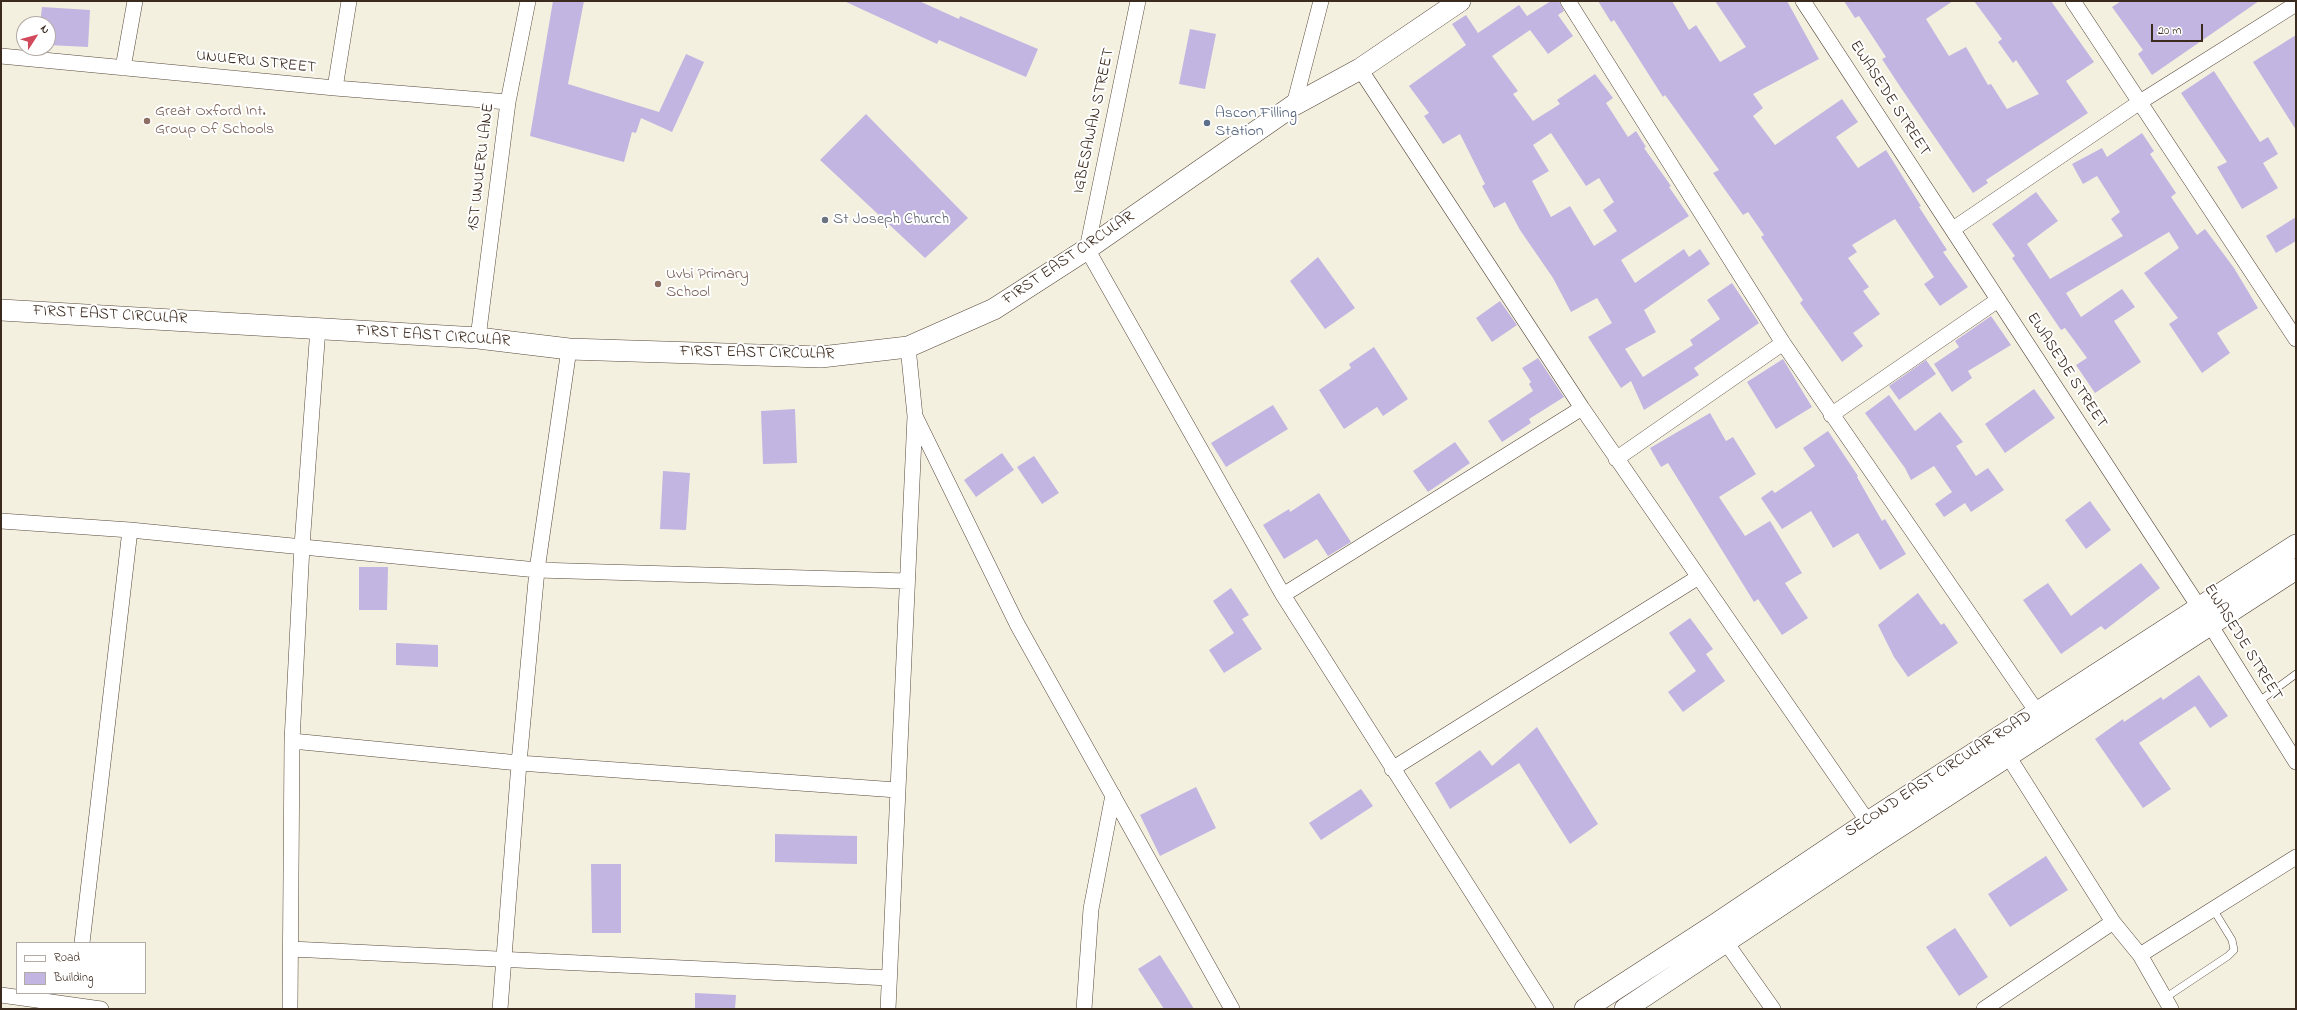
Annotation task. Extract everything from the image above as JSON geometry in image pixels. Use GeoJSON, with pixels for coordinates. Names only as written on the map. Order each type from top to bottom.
{"type":"FeatureCollection","features":[{"type":"Feature","properties":{"kind":"main road","name":"FIRST EAST CIRCULAR"},"geometry":{"type":"LineString","coordinates":[[1,310],[478,338],[569,349],[822,357],[908,347],[994,309],[1087,249],[1294,105],[1360,69],[1460,1]]}},
{"type":"Feature","properties":{"kind":"main road","name":"SECOND EAST CIRCULAR ROAD"},"geometry":{"type":"LineString","coordinates":[[1585,1009],[1716,924],[1868,822],[2296,545]]}},
{"type":"Feature","properties":{"kind":"main road","name":"SECOND EAST CIRCULAR ROAD"},"geometry":{"type":"LineString","coordinates":[[1625,1009],[1725,941],[2296,569]]}},
{"type":"Feature","properties":{"kind":"street"},"geometry":{"type":"LineString","coordinates":[[123,68],[135,1]]}},
{"type":"Feature","properties":{"kind":"street"},"geometry":{"type":"LineString","coordinates":[[335,88],[349,1]]}},
{"type":"Feature","properties":{"kind":"street","name":"1ST UNUERU LANE"},"geometry":{"type":"LineString","coordinates":[[478,338],[508,102],[528,1]]}},
{"type":"Feature","properties":{"kind":"street","name":"IGBESAWAN STREET"},"geometry":{"type":"LineString","coordinates":[[1087,249],[1138,1]]}},
{"type":"Feature","properties":{"kind":"street"},"geometry":{"type":"LineString","coordinates":[[1294,105],[1322,1]]}},
{"type":"Feature","properties":{"kind":"street"},"geometry":{"type":"LineString","coordinates":[[1568,1],[1783,344],[2037,712]]}},
{"type":"Feature","properties":{"kind":"street","name":"EWASEDE STREET"},"geometry":{"type":"LineString","coordinates":[[1803,1],[2199,607],[2296,762]]}},
{"type":"Feature","properties":{"kind":"street"},"geometry":{"type":"LineString","coordinates":[[2073,1],[2296,339]]}},
{"type":"Feature","properties":{"kind":"street"},"geometry":{"type":"LineString","coordinates":[[1953,229],[2140,102],[2296,4]]}},
{"type":"Feature","properties":{"kind":"street","name":"UNUERU STREET"},"geometry":{"type":"LineString","coordinates":[[1,56],[335,88],[508,102]]}},
{"type":"Feature","properties":{"kind":"street"},"geometry":{"type":"LineString","coordinates":[[1360,69],[1616,459],[1697,578],[1868,822]]}},
{"type":"Feature","properties":{"kind":"street"},"geometry":{"type":"LineString","coordinates":[[1087,249],[1283,595],[1392,769],[1546,1009]]}},
{"type":"Feature","properties":{"kind":"street"},"geometry":{"type":"LineString","coordinates":[[1831,415],[1998,300]]}},
{"type":"Feature","properties":{"kind":"street"},"geometry":{"type":"LineString","coordinates":[[290,1009],[292,741],[302,546],[318,328]]}},
{"type":"Feature","properties":{"kind":"street"},"geometry":{"type":"LineString","coordinates":[[1616,459],[1783,344]]}},
{"type":"Feature","properties":{"kind":"street"},"geometry":{"type":"LineString","coordinates":[[888,1009],[915,416],[908,347]]}},
{"type":"Feature","properties":{"kind":"street"},"geometry":{"type":"LineString","coordinates":[[500,1009],[519,763],[537,570],[569,349]]}},
{"type":"Feature","properties":{"kind":"street"},"geometry":{"type":"LineString","coordinates":[[1283,595],[1582,408]]}},
{"type":"Feature","properties":{"kind":"street"},"geometry":{"type":"LineString","coordinates":[[915,416],[1016,624],[1232,1009]]}},
{"type":"Feature","properties":{"kind":"street"},"geometry":{"type":"LineString","coordinates":[[1,521],[130,530],[537,570],[907,581]]}},
{"type":"Feature","properties":{"kind":"street"},"geometry":{"type":"LineString","coordinates":[[82,942],[130,530]]}},
{"type":"Feature","properties":{"kind":"street"},"geometry":{"type":"LineString","coordinates":[[1392,769],[1697,578]]}},
{"type":"Feature","properties":{"kind":"street"},"geometry":{"type":"LineString","coordinates":[[292,741],[519,763],[897,790]]}},
{"type":"Feature","properties":{"kind":"street"},"geometry":{"type":"LineString","coordinates":[[2008,756],[2113,922],[2140,955],[2168,1004]]}},
{"type":"Feature","properties":{"kind":"street"},"geometry":{"type":"LineString","coordinates":[[1084,1009],[1091,908],[1113,795]]}},
{"type":"Feature","properties":{"kind":"street"},"geometry":{"type":"LineString","coordinates":[[2140,955],[2296,857]]}},
{"type":"Feature","properties":{"kind":"street"},"geometry":{"type":"LineString","coordinates":[[1984,1009],[2113,922]]}},
{"type":"Feature","properties":{"kind":"street"},"geometry":{"type":"LineString","coordinates":[[1725,941],[1773,1009]]}},
{"type":"Feature","properties":{"kind":"street"},"geometry":{"type":"LineString","coordinates":[[291,949],[889,978]]}},
{"type":"Feature","properties":{"kind":"street"},"geometry":{"type":"LineString","coordinates":[[1,995],[75,1002],[101,1009]]}},
{"type":"Feature","properties":{"kind":"lane"},"geometry":{"type":"LineString","coordinates":[[2258,702],[2296,674]]}},
{"type":"Feature","properties":{"kind":"lane"},"geometry":{"type":"LineString","coordinates":[[2168,1004],[2234,950],[2232,940],[2213,909]]}},
{"type":"Feature","properties":{"kind":"building"},"geometry":{"type":"Polygon","coordinates":[[[553,1],[584,1],[568,84],[659,112],[686,54],[704,62],[672,132],[641,118],[636,133],[632,132],[624,162],[530,136],[553,1]]]}},
{"type":"Feature","properties":{"kind":"building"},"geometry":{"type":"Polygon","coordinates":[[[844,1],[919,1],[959,19],[960,16],[1038,49],[1026,77],[939,40],[937,44],[844,1]]]}},
{"type":"Feature","properties":{"kind":"building"},"geometry":{"type":"Polygon","coordinates":[[[1551,1],[1559,1],[1564,11],[1558,15],[1573,36],[1548,54],[1530,30],[1492,56],[1518,91],[1513,94],[1533,121],[1560,104],[1557,100],[1595,74],[1613,98],[1606,103],[1628,137],[1636,131],[1646,147],[1644,148],[1671,186],[1669,187],[1689,216],[1621,260],[1635,283],[1684,249],[1689,257],[1700,249],[1710,264],[1644,310],[1656,332],[1625,349],[1643,377],[1693,345],[1690,340],[1720,319],[1707,300],[1732,283],[1759,323],[1694,368],[1699,375],[1644,410],[1631,381],[1621,388],[1588,337],[1612,323],[1597,298],[1571,312],[1553,278],[1520,230],[1505,202],[1494,208],[1482,186],[1485,184],[1460,134],[1443,144],[1424,116],[1429,113],[1409,86],[1466,45],[1452,24],[1466,15],[1478,33],[1519,5],[1527,16],[1551,1]],[[1551,133],[1533,145],[1549,171],[1532,181],[1551,217],[1570,206],[1594,246],[1617,231],[1603,210],[1614,202],[1599,178],[1586,186],[1551,133]]]}},
{"type":"Feature","properties":{"kind":"building"},"geometry":{"type":"Polygon","coordinates":[[[1598,1],[1672,1],[1689,30],[1696,25],[1720,62],[1746,47],[1715,1],[1787,1],[1819,59],[1753,94],[1763,108],[1753,116],[1775,145],[1842,99],[1858,122],[1836,137],[1858,168],[1886,150],[1921,206],[1919,207],[1947,250],[1943,252],[1968,287],[1940,306],[1924,284],[1934,277],[1895,219],[1852,245],[1857,252],[1848,258],[1869,287],[1863,291],[1880,314],[1853,333],[1863,346],[1842,362],[1800,303],[1803,300],[1761,237],[1764,235],[1748,212],[1743,215],[1713,173],[1719,170],[1665,95],[1663,97],[1614,20],[1611,22],[1598,1]]]}},
{"type":"Feature","properties":{"kind":"building"},"geometry":{"type":"Polygon","coordinates":[[[1844,1],[1953,1],[1926,19],[1949,56],[1966,47],[1988,85],[1991,84],[2007,109],[2039,94],[2016,60],[2013,63],[1998,42],[2002,39],[1974,1],[2051,1],[2094,62],[2066,81],[2088,113],[1986,180],[1988,183],[1973,193],[1882,59],[1886,57],[1859,16],[1855,18],[1844,1]]]}},
{"type":"Feature","properties":{"kind":"building"},"geometry":{"type":"Polygon","coordinates":[[[2121,1],[2259,1],[2152,75],[2138,54],[2143,50],[2112,7],[2121,1]]]}},
{"type":"Feature","properties":{"kind":"building"},"geometry":{"type":"Polygon","coordinates":[[[42,7],[90,10],[88,47],[56,45],[56,16],[41,16],[42,7]]]}},
{"type":"Feature","properties":{"kind":"building"},"geometry":{"type":"Polygon","coordinates":[[[1190,29],[1216,34],[1205,89],[1179,84],[1190,29]]]}},
{"type":"Feature","properties":{"kind":"building"},"geometry":{"type":"Polygon","coordinates":[[[2296,35],[2296,130],[2253,62],[2296,35]]]}},
{"type":"Feature","properties":{"kind":"building"},"geometry":{"type":"Polygon","coordinates":[[[2214,71],[2260,142],[2268,137],[2278,154],[2263,163],[2278,188],[2242,209],[2217,167],[2227,162],[2181,93],[2214,71]]]}},
{"type":"Feature","properties":{"kind":"building"},"geometry":{"type":"Polygon","coordinates":[[[866,114],[968,218],[925,258],[820,160],[866,114]]]}},
{"type":"Feature","properties":{"kind":"building"},"geometry":{"type":"Polygon","coordinates":[[[2142,133],[2154,151],[2150,154],[2176,193],[2171,197],[2197,235],[2205,229],[2234,268],[2258,308],[2217,333],[2230,353],[2202,373],[2169,324],[2178,318],[2144,273],[2179,248],[2169,232],[2066,293],[2081,317],[2122,289],[2135,307],[2114,321],[2141,362],[2095,393],[2076,365],[2087,358],[2065,328],[2061,330],[2012,258],[2015,256],[1992,224],[2036,192],[2058,221],[2027,244],[2050,279],[2123,236],[2111,219],[2120,212],[2097,176],[2083,184],[2072,164],[2102,148],[2107,157],[2142,133]]]}},
{"type":"Feature","properties":{"kind":"building"},"geometry":{"type":"Polygon","coordinates":[[[2296,217],[2296,241],[2276,253],[2266,236],[2296,217]]]}},
{"type":"Feature","properties":{"kind":"building"},"geometry":{"type":"Polygon","coordinates":[[[1318,257],[1355,308],[1325,329],[1290,281],[1318,257]]]}},
{"type":"Feature","properties":{"kind":"building"},"geometry":{"type":"Polygon","coordinates":[[[1500,301],[1517,325],[1492,342],[1476,318],[1500,301]]]}},
{"type":"Feature","properties":{"kind":"building"},"geometry":{"type":"Polygon","coordinates":[[[1991,316],[2011,345],[1968,371],[1972,378],[1952,392],[1934,364],[1959,347],[1955,341],[1991,316]]]}},
{"type":"Feature","properties":{"kind":"building"},"geometry":{"type":"Polygon","coordinates":[[[1374,347],[1408,399],[1383,416],[1377,407],[1344,429],[1319,390],[1351,368],[1349,364],[1374,347]]]}},
{"type":"Feature","properties":{"kind":"building"},"geometry":{"type":"Polygon","coordinates":[[[1538,358],[1564,397],[1529,419],[1531,423],[1502,442],[1488,421],[1533,391],[1529,384],[1531,382],[1522,368],[1538,358]]]}},
{"type":"Feature","properties":{"kind":"building"},"geometry":{"type":"Polygon","coordinates":[[[1783,359],[1812,407],[1776,429],[1747,382],[1783,359]]]}},
{"type":"Feature","properties":{"kind":"building"},"geometry":{"type":"Polygon","coordinates":[[[1926,360],[1936,374],[1899,400],[1889,386],[1926,360]]]}},
{"type":"Feature","properties":{"kind":"building"},"geometry":{"type":"Polygon","coordinates":[[[2034,389],[2055,418],[2005,453],[1985,424],[2034,389]]]}},
{"type":"Feature","properties":{"kind":"building"},"geometry":{"type":"Polygon","coordinates":[[[1889,395],[1915,431],[1940,412],[1963,442],[1956,446],[1976,476],[1988,468],[2004,490],[1971,512],[1965,503],[1944,517],[1935,504],[1952,492],[1934,466],[1911,480],[1905,468],[1865,413],[1889,395]]]}},
{"type":"Feature","properties":{"kind":"building"},"geometry":{"type":"Polygon","coordinates":[[[1273,405],[1288,429],[1226,467],[1211,443],[1273,405]]]}},
{"type":"Feature","properties":{"kind":"building"},"geometry":{"type":"Polygon","coordinates":[[[795,409],[797,463],[763,464],[761,411],[795,409]]]}},
{"type":"Feature","properties":{"kind":"building"},"geometry":{"type":"Polygon","coordinates":[[[1710,413],[1726,441],[1733,437],[1756,474],[1719,497],[1745,536],[1770,521],[1802,573],[1785,583],[1808,618],[1782,635],[1758,599],[1754,602],[1668,463],[1661,467],[1650,448],[1710,413]]]}},
{"type":"Feature","properties":{"kind":"building"},"geometry":{"type":"Polygon","coordinates":[[[1828,431],[1858,476],[1857,477],[1882,521],[1885,519],[1906,554],[1880,570],[1858,533],[1833,548],[1811,511],[1782,529],[1761,498],[1772,490],[1775,493],[1815,466],[1803,448],[1828,431]]]}},
{"type":"Feature","properties":{"kind":"building"},"geometry":{"type":"Polygon","coordinates":[[[1455,442],[1470,463],[1428,492],[1413,471],[1455,442]]]}},
{"type":"Feature","properties":{"kind":"building"},"geometry":{"type":"Polygon","coordinates":[[[1002,453],[1014,470],[976,497],[964,480],[1002,453]]]}},
{"type":"Feature","properties":{"kind":"building"},"geometry":{"type":"Polygon","coordinates":[[[1034,456],[1059,493],[1042,504],[1017,467],[1034,456]]]}},
{"type":"Feature","properties":{"kind":"building"},"geometry":{"type":"Polygon","coordinates":[[[663,471],[690,473],[686,530],[660,529],[663,471]]]}},
{"type":"Feature","properties":{"kind":"building"},"geometry":{"type":"Polygon","coordinates":[[[1319,493],[1351,542],[1328,556],[1317,539],[1284,559],[1263,525],[1289,509],[1290,512],[1319,493]]]}},
{"type":"Feature","properties":{"kind":"building"},"geometry":{"type":"Polygon","coordinates":[[[2090,501],[2111,530],[2086,549],[2065,520],[2090,501]]]}},
{"type":"Feature","properties":{"kind":"building"},"geometry":{"type":"Polygon","coordinates":[[[2141,563],[2160,588],[2105,630],[2101,626],[2061,654],[2023,600],[2048,583],[2071,616],[2141,563]]]}},
{"type":"Feature","properties":{"kind":"building"},"geometry":{"type":"Polygon","coordinates":[[[359,567],[388,567],[387,610],[359,610],[359,567]]]}},
{"type":"Feature","properties":{"kind":"building"},"geometry":{"type":"Polygon","coordinates":[[[1231,588],[1249,615],[1242,619],[1262,649],[1224,673],[1209,650],[1234,633],[1213,601],[1231,588]]]}},
{"type":"Feature","properties":{"kind":"building"},"geometry":{"type":"Polygon","coordinates":[[[1918,593],[1941,625],[1944,623],[1958,643],[1908,677],[1894,657],[1878,625],[1918,593]]]}},
{"type":"Feature","properties":{"kind":"building"},"geometry":{"type":"Polygon","coordinates":[[[1690,618],[1713,649],[1706,654],[1725,681],[1683,712],[1668,692],[1696,671],[1669,633],[1690,618]]]}},
{"type":"Feature","properties":{"kind":"building"},"geometry":{"type":"Polygon","coordinates":[[[396,643],[438,645],[438,667],[396,665],[396,643]]]}},
{"type":"Feature","properties":{"kind":"building"},"geometry":{"type":"Polygon","coordinates":[[[2199,675],[2228,716],[2210,728],[2195,706],[2139,743],[2171,789],[2143,808],[2095,739],[2123,719],[2124,722],[2161,697],[2163,700],[2199,675]]]}},
{"type":"Feature","properties":{"kind":"building"},"geometry":{"type":"Polygon","coordinates":[[[1537,727],[1598,824],[1570,844],[1519,763],[1450,809],[1435,783],[1480,750],[1492,766],[1537,727]]]}},
{"type":"Feature","properties":{"kind":"building"},"geometry":{"type":"Polygon","coordinates":[[[1196,787],[1216,828],[1160,856],[1140,815],[1196,787]]]}},
{"type":"Feature","properties":{"kind":"building"},"geometry":{"type":"Polygon","coordinates":[[[1361,789],[1373,806],[1321,840],[1309,823],[1361,789]]]}},
{"type":"Feature","properties":{"kind":"building"},"geometry":{"type":"Polygon","coordinates":[[[775,834],[857,836],[857,864],[775,862],[775,834]]]}},
{"type":"Feature","properties":{"kind":"building"},"geometry":{"type":"Polygon","coordinates":[[[2046,856],[2068,890],[2010,927],[1988,894],[2046,856]]]}},
{"type":"Feature","properties":{"kind":"building"},"geometry":{"type":"Polygon","coordinates":[[[591,864],[621,864],[621,933],[592,933],[591,864]]]}},
{"type":"Feature","properties":{"kind":"building"},"geometry":{"type":"Polygon","coordinates":[[[1955,928],[1988,977],[1959,996],[1926,947],[1955,928]]]}},
{"type":"Feature","properties":{"kind":"building"},"geometry":{"type":"Polygon","coordinates":[[[1160,955],[1194,1009],[1164,1009],[1138,969],[1160,955]]]}},
{"type":"Feature","properties":{"kind":"building"},"geometry":{"type":"Polygon","coordinates":[[[695,993],[736,995],[735,1009],[695,1009],[695,993]]]}},
{"type":"Feature","properties":{"kind":"place","name":"Great Oxford Int. Group Of Schools"},"geometry":{"type":"Point","coordinates":[147,121]}},
{"type":"Feature","properties":{"kind":"place","name":"Ascon Filling Station"},"geometry":{"type":"Point","coordinates":[1207,123]}},
{"type":"Feature","properties":{"kind":"place","name":"St Joseph Church"},"geometry":{"type":"Point","coordinates":[825,220]}},
{"type":"Feature","properties":{"kind":"place","name":"Uvbi Primary School"},"geometry":{"type":"Point","coordinates":[658,284]}}]}
